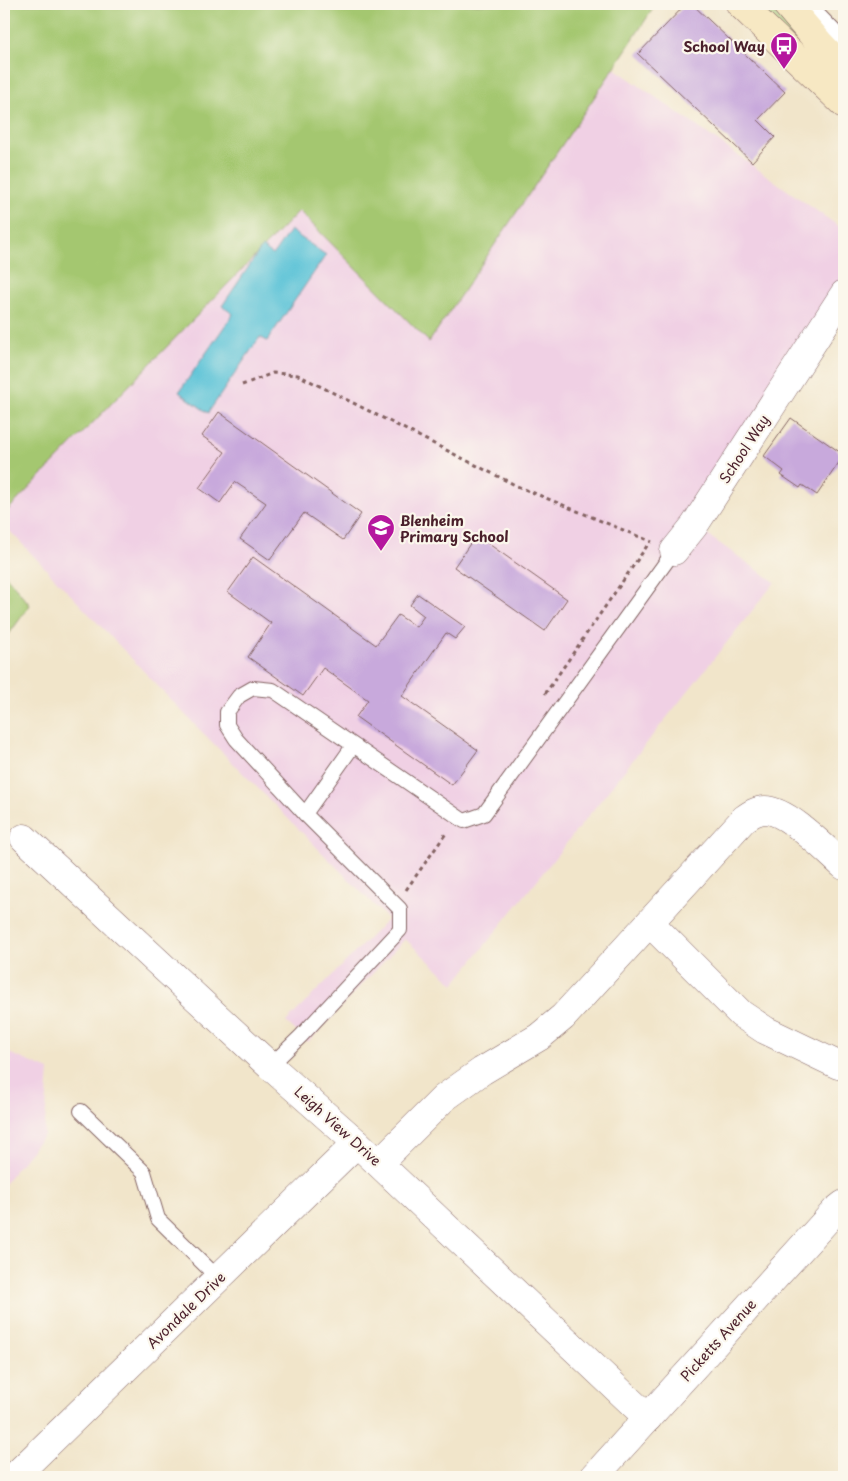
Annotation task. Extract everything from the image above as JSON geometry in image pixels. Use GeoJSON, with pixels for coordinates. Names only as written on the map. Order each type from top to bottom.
{"type":"FeatureCollection","features":[{"type":"Feature","properties":{"kind":"street"},"geometry":{"type":"LineString","coordinates":[[740,4],[844,104]]}},
{"type":"Feature","properties":{"kind":"street"},"geometry":{"type":"LineString","coordinates":[[786,4],[821,45],[844,68]]}},
{"type":"Feature","properties":{"kind":"street","name":"School Way"},"geometry":{"type":"LineString","coordinates":[[660,542],[694,526],[844,294]]}},
{"type":"Feature","properties":{"kind":"street"},"geometry":{"type":"LineString","coordinates":[[380,1163],[444,1098],[482,1071],[539,1037],[563,1017],[744,819],[753,812],[765,810],[777,812],[790,819],[844,866]]}},
{"type":"Feature","properties":{"kind":"street","name":"Leigh View Drive"},"geometry":{"type":"LineString","coordinates":[[24,838],[270,1066],[380,1163],[648,1418]]}},
{"type":"Feature","properties":{"kind":"street"},"geometry":{"type":"LineString","coordinates":[[650,923],[741,1014],[765,1030],[844,1066]]}},
{"type":"Feature","properties":{"kind":"street","name":"Avondale Drive"},"geometry":{"type":"LineString","coordinates":[[14,1477],[357,1143]]}},
{"type":"Feature","properties":{"kind":"street","name":"Picketts Avenue"},"geometry":{"type":"LineString","coordinates":[[594,1477],[834,1211],[844,1204]]}},
{"type":"Feature","properties":{"kind":"lane"},"geometry":{"type":"LineString","coordinates":[[800,4],[813,9],[844,41]]}},
{"type":"Feature","properties":{"kind":"lane"},"geometry":{"type":"LineString","coordinates":[[270,1066],[301,1036],[400,930],[400,909],[305,814],[236,739],[227,725],[227,712],[239,696],[253,688],[273,690],[464,821],[484,814],[660,542]]}},
{"type":"Feature","properties":{"kind":"lane"},"geometry":{"type":"LineString","coordinates":[[305,814],[353,746]]}},
{"type":"Feature","properties":{"kind":"lane"},"geometry":{"type":"LineString","coordinates":[[81,1111],[144,1172],[158,1219],[218,1278]]}},
{"type":"Feature","properties":{"kind":"path"},"geometry":{"type":"LineString","coordinates":[[242,385],[272,373],[298,375],[517,486],[660,542],[543,697]]}},
{"type":"Feature","properties":{"kind":"path"},"geometry":{"type":"LineString","coordinates":[[396,906],[459,817]]}},
{"type":"Feature","properties":{"kind":"shaded area","name":"Blenheim Primary School"},"geometry":{"type":"Polygon","coordinates":[[[614,68],[844,230],[844,293],[696,527],[775,582],[454,984],[405,939],[308,1042],[286,1022],[388,919],[197,727],[4,525],[4,514],[299,210],[429,341],[614,68]]]}},
{"type":"Feature","properties":{"kind":"shaded area"},"geometry":{"type":"Polygon","coordinates":[[[4,1051],[49,1070],[44,1135],[4,1184],[4,1051]]]}},
{"type":"Feature","properties":{"kind":"green space"},"geometry":{"type":"Polygon","coordinates":[[[4,4],[656,4],[429,342],[299,211],[4,514],[4,4]]]}},
{"type":"Feature","properties":{"kind":"green space"},"geometry":{"type":"Polygon","coordinates":[[[755,4],[777,4],[844,81],[844,91],[755,4]]]}},
{"type":"Feature","properties":{"kind":"green space"},"geometry":{"type":"Polygon","coordinates":[[[4,573],[30,605],[4,641],[4,573]]]}},
{"type":"Feature","properties":{"kind":"water"},"geometry":{"type":"Polygon","coordinates":[[[290,230],[326,255],[267,341],[260,337],[208,413],[179,392],[233,314],[222,306],[262,247],[273,255],[290,230]]]}},
{"type":"Feature","properties":{"kind":"building"},"geometry":{"type":"Polygon","coordinates":[[[686,4],[692,4],[785,92],[758,120],[775,137],[752,162],[638,54],[686,4]]]}},
{"type":"Feature","properties":{"kind":"building"},"geometry":{"type":"Polygon","coordinates":[[[219,412],[361,514],[343,540],[304,513],[270,560],[240,539],[266,503],[235,482],[220,503],[199,488],[225,452],[202,436],[219,412]]]}},
{"type":"Feature","properties":{"kind":"building"},"geometry":{"type":"Polygon","coordinates":[[[791,418],[844,455],[817,495],[802,485],[800,488],[781,475],[784,471],[764,456],[791,418]]]}},
{"type":"Feature","properties":{"kind":"building"},"geometry":{"type":"Polygon","coordinates":[[[476,535],[567,599],[545,631],[454,567],[476,535]]]}},
{"type":"Feature","properties":{"kind":"building"},"geometry":{"type":"Polygon","coordinates":[[[253,557],[376,645],[398,615],[416,627],[424,616],[410,605],[418,594],[465,627],[455,639],[446,633],[402,696],[478,750],[452,785],[356,717],[368,700],[323,668],[303,696],[248,657],[271,623],[228,592],[253,557]]]}},
{"type":"Feature","properties":{"kind":"place","name":"School Way"},"geometry":{"type":"Point","coordinates":[784,70]}},
{"type":"Feature","properties":{"kind":"place","name":"Blenheim Primary School"},"geometry":{"type":"Point","coordinates":[381,552]}}]}
